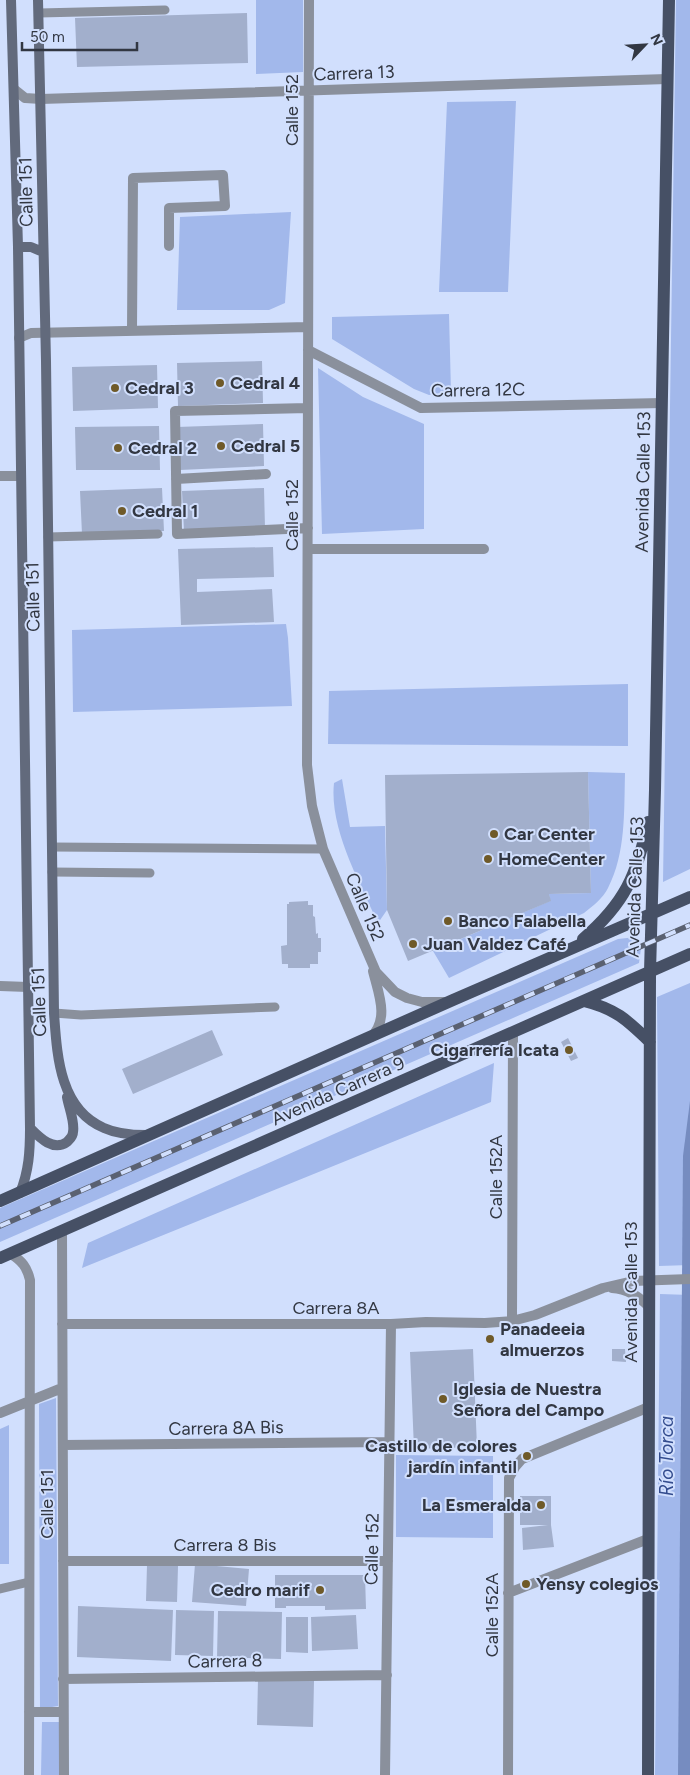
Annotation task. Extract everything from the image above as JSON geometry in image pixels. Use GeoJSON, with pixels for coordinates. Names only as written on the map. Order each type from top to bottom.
{"type":"FeatureCollection","features":[{"type":"Feature","properties":{"kind":"main road","name":"Avenida Calle 153"},"geometry":{"type":"LineString","coordinates":[[648,1775],[650,972],[669,0]]}},
{"type":"Feature","properties":{"kind":"main road"},"geometry":{"type":"LineString","coordinates":[[572,948],[607,918],[627,890],[639,863],[655,790]]}},
{"type":"Feature","properties":{"kind":"main road","name":"Avenida Carrera 9"},"geometry":{"type":"LineString","coordinates":[[0,1201],[690,897]]}},
{"type":"Feature","properties":{"kind":"main road","name":"Avenida Carrera 9"},"geometry":{"type":"LineString","coordinates":[[5,1256],[689,955]]}},
{"type":"Feature","properties":{"kind":"main road"},"geometry":{"type":"LineString","coordinates":[[584,1001],[614,1011],[626,1019],[650,1042]]}},
{"type":"Feature","properties":{"kind":"street","name":"Calle 151"},"geometry":{"type":"LineString","coordinates":[[12,0],[18,247],[30,1128],[28,1167],[26,1180],[20,1193]]}},
{"type":"Feature","properties":{"kind":"street","name":"Calle 151"},"geometry":{"type":"LineString","coordinates":[[38,0],[56,1043],[68,1092],[82,1114],[104,1129],[126,1134],[150,1136]]}},
{"type":"Feature","properties":{"kind":"street","name":"Calle 152"},"geometry":{"type":"LineString","coordinates":[[309,0],[307,765],[312,806],[323,849],[376,972],[384,983],[395,992],[407,998],[422,1002],[438,1003],[453,1000]]}},
{"type":"Feature","properties":{"kind":"street","name":"Carrera 13"},"geometry":{"type":"LineString","coordinates":[[15,90],[25,98],[41,100],[667,79]]}},
{"type":"Feature","properties":{"kind":"street"},"geometry":{"type":"LineString","coordinates":[[132,331],[133,178],[223,175],[224,206],[169,208],[169,246]]}},
{"type":"Feature","properties":{"kind":"street"},"geometry":{"type":"LineString","coordinates":[[18,247],[31,247],[43,252]]}},
{"type":"Feature","properties":{"kind":"street"},"geometry":{"type":"LineString","coordinates":[[19,338],[31,333],[45,332],[308,328]]}},
{"type":"Feature","properties":{"kind":"street","name":"Carrera 12C"},"geometry":{"type":"LineString","coordinates":[[308,350],[421,408],[662,403]]}},
{"type":"Feature","properties":{"kind":"street"},"geometry":{"type":"LineString","coordinates":[[308,408],[175,411],[177,534],[308,528]]}},
{"type":"Feature","properties":{"kind":"street"},"geometry":{"type":"LineString","coordinates":[[176,479],[266,474]]}},
{"type":"Feature","properties":{"kind":"street"},"geometry":{"type":"LineString","coordinates":[[0,476],[21,476]]}},
{"type":"Feature","properties":{"kind":"street"},"geometry":{"type":"LineString","coordinates":[[308,549],[484,549]]}},
{"type":"Feature","properties":{"kind":"street","name":"Calle 152"},"geometry":{"type":"LineString","coordinates":[[370,960],[382,1015],[378,1027],[370,1037]]}},
{"type":"Feature","properties":{"kind":"street"},"geometry":{"type":"LineString","coordinates":[[0,986],[28,987]]}},
{"type":"Feature","properties":{"kind":"street","name":"Calle 152A"},"geometry":{"type":"LineString","coordinates":[[512,1321],[513,1033]]}},
{"type":"Feature","properties":{"kind":"street"},"geometry":{"type":"LineString","coordinates":[[30,1128],[48,1144],[63,1144],[73,1135],[74,1128],[64,1080]]}},
{"type":"Feature","properties":{"kind":"street","name":"Calle 151"},"geometry":{"type":"LineString","coordinates":[[62,1232],[64,1775]]}},
{"type":"Feature","properties":{"kind":"street","name":"Calle 151"},"geometry":{"type":"LineString","coordinates":[[5,1256],[21,1260],[27,1268],[30,1280],[29,1775]]}},
{"type":"Feature","properties":{"kind":"street","name":"Carrera 8A"},"geometry":{"type":"LineString","coordinates":[[62,1324],[391,1324],[426,1322],[485,1324],[512,1321],[535,1315],[603,1288],[632,1281],[690,1279]]}},
{"type":"Feature","properties":{"kind":"street","name":"Carrera 8A"},"geometry":{"type":"LineString","coordinates":[[603,1288],[628,1291],[641,1298],[649,1307]]}},
{"type":"Feature","properties":{"kind":"street","name":"Calle 152"},"geometry":{"type":"LineString","coordinates":[[385,1775],[391,1324]]}},
{"type":"Feature","properties":{"kind":"street"},"geometry":{"type":"LineString","coordinates":[[0,1413],[62,1388]]}},
{"type":"Feature","properties":{"kind":"street","name":"Calle 152A"},"geometry":{"type":"LineString","coordinates":[[508,1775],[510,1478],[514,1467],[522,1459],[649,1407]]}},
{"type":"Feature","properties":{"kind":"street","name":"Carrera 8A Bis"},"geometry":{"type":"LineString","coordinates":[[62,1445],[390,1442]]}},
{"type":"Feature","properties":{"kind":"street"},"geometry":{"type":"LineString","coordinates":[[508,1593],[648,1539]]}},
{"type":"Feature","properties":{"kind":"street","name":"Carrera 8 Bis"},"geometry":{"type":"LineString","coordinates":[[63,1561],[388,1561]]}},
{"type":"Feature","properties":{"kind":"street","name":"Carrera 8"},"geometry":{"type":"LineString","coordinates":[[63,1679],[387,1674]]}},
{"type":"Feature","properties":{"kind":"street"},"geometry":{"type":"LineString","coordinates":[[29,1712],[63,1712]]}},
{"type":"Feature","properties":{"kind":"lane"},"geometry":{"type":"LineString","coordinates":[[39,13],[165,10]]}},
{"type":"Feature","properties":{"kind":"lane"},"geometry":{"type":"LineString","coordinates":[[48,537],[158,534]]}},
{"type":"Feature","properties":{"kind":"lane"},"geometry":{"type":"LineString","coordinates":[[52,847],[323,849]]}},
{"type":"Feature","properties":{"kind":"lane"},"geometry":{"type":"LineString","coordinates":[[52,872],[150,873]]}},
{"type":"Feature","properties":{"kind":"lane"},"geometry":{"type":"LineString","coordinates":[[54,1013],[81,1015],[275,1007]]}},
{"type":"Feature","properties":{"kind":"lane"},"geometry":{"type":"LineString","coordinates":[[0,1589],[29,1582]]}},
{"type":"Feature","properties":{"kind":"shaded area"},"geometry":{"type":"Polygon","coordinates":[[[256,0],[303,0],[303,72],[256,74],[256,0]]]}},
{"type":"Feature","properties":{"kind":"shaded area"},"geometry":{"type":"Polygon","coordinates":[[[676,0],[690,0],[690,869],[663,882],[676,0]]]}},
{"type":"Feature","properties":{"kind":"shaded area"},"geometry":{"type":"Polygon","coordinates":[[[516,101],[508,292],[439,292],[447,102],[516,101]]]}},
{"type":"Feature","properties":{"kind":"shaded area"},"geometry":{"type":"Polygon","coordinates":[[[291,212],[285,303],[269,310],[177,310],[180,217],[291,212]]]}},
{"type":"Feature","properties":{"kind":"shaded area"},"geometry":{"type":"Polygon","coordinates":[[[449,314],[451,392],[429,395],[414,389],[332,339],[332,317],[449,314]]]}},
{"type":"Feature","properties":{"kind":"shaded area"},"geometry":{"type":"Polygon","coordinates":[[[318,368],[363,397],[424,424],[424,529],[322,534],[318,368]]]}},
{"type":"Feature","properties":{"kind":"shaded area"},"geometry":{"type":"Polygon","coordinates":[[[286,624],[292,706],[73,712],[72,630],[286,624]]]}},
{"type":"Feature","properties":{"kind":"shaded area"},"geometry":{"type":"Polygon","coordinates":[[[628,684],[628,746],[328,744],[329,691],[628,684]]]}},
{"type":"Feature","properties":{"kind":"shaded area"},"geometry":{"type":"Polygon","coordinates":[[[588,772],[625,773],[621,846],[614,875],[606,892],[584,913],[449,978],[433,951],[550,901],[549,894],[591,893],[588,772]]]}},
{"type":"Feature","properties":{"kind":"shaded area"},"geometry":{"type":"Polygon","coordinates":[[[342,779],[350,827],[385,826],[387,910],[378,923],[347,855],[336,818],[334,783],[342,779]]]}},
{"type":"Feature","properties":{"kind":"shaded area"},"geometry":{"type":"Polygon","coordinates":[[[636,937],[641,948],[639,963],[0,1242],[0,1208],[618,939],[636,937]]]}},
{"type":"Feature","properties":{"kind":"shaded area"},"geometry":{"type":"Polygon","coordinates":[[[690,983],[690,1265],[659,1266],[657,997],[690,983]]]}},
{"type":"Feature","properties":{"kind":"shaded area"},"geometry":{"type":"Polygon","coordinates":[[[494,1063],[491,1102],[82,1268],[88,1243],[494,1063]]]}},
{"type":"Feature","properties":{"kind":"shaded area"},"geometry":{"type":"Polygon","coordinates":[[[690,1101],[690,1775],[678,1775],[683,1156],[690,1101]]]}},
{"type":"Feature","properties":{"kind":"shaded area"},"geometry":{"type":"Polygon","coordinates":[[[660,1294],[690,1295],[690,1775],[655,1775],[660,1294]]]}},
{"type":"Feature","properties":{"kind":"shaded area"},"geometry":{"type":"Polygon","coordinates":[[[56,1398],[58,1706],[40,1709],[39,1404],[56,1398]]]}},
{"type":"Feature","properties":{"kind":"shaded area"},"geometry":{"type":"Polygon","coordinates":[[[9,1425],[9,1564],[0,1564],[0,1429],[9,1425]]]}},
{"type":"Feature","properties":{"kind":"shaded area"},"geometry":{"type":"Polygon","coordinates":[[[396,1455],[493,1456],[493,1538],[396,1537],[396,1455]]]}},
{"type":"Feature","properties":{"kind":"shaded area"},"geometry":{"type":"Polygon","coordinates":[[[42,1722],[60,1722],[60,1775],[41,1775],[42,1722]]]}},
{"type":"Feature","properties":{"kind":"building"},"geometry":{"type":"Polygon","coordinates":[[[247,13],[248,63],[77,67],[75,18],[247,13]]]}},
{"type":"Feature","properties":{"kind":"building","name":"Cedral 4"},"geometry":{"type":"Polygon","coordinates":[[[262,361],[263,403],[178,406],[177,363],[262,361]]]}},
{"type":"Feature","properties":{"kind":"building","name":"Cedral 3"},"geometry":{"type":"Polygon","coordinates":[[[157,365],[158,408],[73,411],[72,367],[157,365]]]}},
{"type":"Feature","properties":{"kind":"building","name":"Cedral 5"},"geometry":{"type":"Polygon","coordinates":[[[263,424],[264,466],[180,470],[177,427],[263,424]]]}},
{"type":"Feature","properties":{"kind":"building","name":"Cedral 2"},"geometry":{"type":"Polygon","coordinates":[[[159,426],[160,470],[76,470],[75,427],[159,426]]]}},
{"type":"Feature","properties":{"kind":"building","name":"Cedral 1"},"geometry":{"type":"Polygon","coordinates":[[[162,488],[164,531],[82,534],[80,491],[162,488]]]}},
{"type":"Feature","properties":{"kind":"building"},"geometry":{"type":"Polygon","coordinates":[[[264,488],[265,528],[184,531],[182,491],[264,488]]]}},
{"type":"Feature","properties":{"kind":"building"},"geometry":{"type":"Polygon","coordinates":[[[273,547],[274,577],[197,579],[197,592],[272,589],[274,622],[181,625],[178,549],[273,547]]]}},
{"type":"Feature","properties":{"kind":"building","name":"HomeCenter"},"geometry":{"type":"Polygon","coordinates":[[[588,772],[591,893],[549,894],[551,901],[408,961],[387,910],[385,775],[588,772]]]}},
{"type":"Feature","properties":{"kind":"building"},"geometry":{"type":"Polygon","coordinates":[[[308,901],[308,905],[313,905],[316,934],[318,933],[318,938],[321,938],[321,952],[318,952],[318,964],[310,964],[310,968],[288,968],[288,964],[282,964],[281,946],[287,945],[287,904],[289,902],[308,901]]]}},
{"type":"Feature","properties":{"kind":"building"},"geometry":{"type":"Polygon","coordinates":[[[212,1030],[223,1055],[133,1094],[122,1069],[212,1030]]]}},
{"type":"Feature","properties":{"kind":"building","name":"Cigarrería Icata"},"geometry":{"type":"Polygon","coordinates":[[[568,1038],[578,1058],[571,1061],[561,1042],[568,1038]]]}},
{"type":"Feature","properties":{"kind":"building","name":"Iglesia de Nuestra Señora del Campo"},"geometry":{"type":"Polygon","coordinates":[[[473,1349],[477,1447],[414,1449],[410,1352],[473,1349]]]}},
{"type":"Feature","properties":{"kind":"building"},"geometry":{"type":"Polygon","coordinates":[[[612,1349],[625,1349],[626,1362],[612,1361],[612,1349]]]}},
{"type":"Feature","properties":{"kind":"building"},"geometry":{"type":"Polygon","coordinates":[[[520,1496],[551,1496],[551,1525],[554,1547],[523,1550],[522,1528],[548,1525],[520,1525],[520,1496]]]}},
{"type":"Feature","properties":{"kind":"building"},"geometry":{"type":"Polygon","coordinates":[[[195,1564],[249,1569],[246,1606],[192,1602],[195,1564]]]}},
{"type":"Feature","properties":{"kind":"building"},"geometry":{"type":"Polygon","coordinates":[[[147,1565],[178,1566],[177,1602],[146,1601],[147,1565]]]}},
{"type":"Feature","properties":{"kind":"building","name":"Cedro marif"},"geometry":{"type":"Polygon","coordinates":[[[275,1575],[365,1575],[366,1609],[325,1610],[325,1606],[286,1606],[286,1608],[275,1608],[275,1575]]]}},
{"type":"Feature","properties":{"kind":"building"},"geometry":{"type":"Polygon","coordinates":[[[78,1606],[173,1610],[171,1661],[77,1657],[78,1606]]]}},
{"type":"Feature","properties":{"kind":"building"},"geometry":{"type":"Polygon","coordinates":[[[176,1610],[214,1611],[213,1656],[175,1655],[176,1610]]]}},
{"type":"Feature","properties":{"kind":"building"},"geometry":{"type":"Polygon","coordinates":[[[218,1611],[282,1612],[281,1659],[217,1657],[218,1611]]]}},
{"type":"Feature","properties":{"kind":"building"},"geometry":{"type":"Polygon","coordinates":[[[356,1615],[358,1649],[312,1651],[311,1617],[356,1615]]]}},
{"type":"Feature","properties":{"kind":"building"},"geometry":{"type":"Polygon","coordinates":[[[286,1617],[308,1617],[308,1653],[286,1652],[286,1617]]]}},
{"type":"Feature","properties":{"kind":"building"},"geometry":{"type":"Polygon","coordinates":[[[258,1679],[314,1681],[313,1727],[257,1725],[258,1679]]]}},
{"type":"Feature","properties":{"kind":"railway"},"geometry":{"type":"LineString","coordinates":[[0,1226],[690,925]]}},
{"type":"Feature","properties":{"kind":"place","name":"Cedral 4"},"geometry":{"type":"Point","coordinates":[220,383]}},
{"type":"Feature","properties":{"kind":"place","name":"Cedral 3"},"geometry":{"type":"Point","coordinates":[115,388]}},
{"type":"Feature","properties":{"kind":"place","name":"Cedral 5"},"geometry":{"type":"Point","coordinates":[221,446]}},
{"type":"Feature","properties":{"kind":"place","name":"Cedral 2"},"geometry":{"type":"Point","coordinates":[118,448]}},
{"type":"Feature","properties":{"kind":"place","name":"Cedral 1"},"geometry":{"type":"Point","coordinates":[122,511]}},
{"type":"Feature","properties":{"kind":"place","name":"Car Center"},"geometry":{"type":"Point","coordinates":[494,834]}},
{"type":"Feature","properties":{"kind":"place","name":"HomeCenter"},"geometry":{"type":"Point","coordinates":[488,859]}},
{"type":"Feature","properties":{"kind":"place","name":"Banco Falabella"},"geometry":{"type":"Point","coordinates":[448,921]}},
{"type":"Feature","properties":{"kind":"place","name":"Juan Valdez Café"},"geometry":{"type":"Point","coordinates":[413,944]}},
{"type":"Feature","properties":{"kind":"place","name":"Cigarrería Icata"},"geometry":{"type":"Point","coordinates":[569,1050]}},
{"type":"Feature","properties":{"kind":"place","name":"Panadeeia almuerzos"},"geometry":{"type":"Point","coordinates":[490,1339]}},
{"type":"Feature","properties":{"kind":"place","name":"Iglesia de Nuestra Señora del Campo"},"geometry":{"type":"Point","coordinates":[443,1399]}},
{"type":"Feature","properties":{"kind":"place","name":"Castillo de colores jardín infantil"},"geometry":{"type":"Point","coordinates":[527,1456]}},
{"type":"Feature","properties":{"kind":"place","name":"La Esmeralda"},"geometry":{"type":"Point","coordinates":[541,1505]}},
{"type":"Feature","properties":{"kind":"place","name":"Yensy colegios"},"geometry":{"type":"Point","coordinates":[526,1584]}},
{"type":"Feature","properties":{"kind":"place","name":"Cedro marif"},"geometry":{"type":"Point","coordinates":[320,1590]}},
{"type":"Feature","properties":{"kind":"water label","name":"Río Torca"},"geometry":{"type":"Point","coordinates":[666,1456]}}]}
